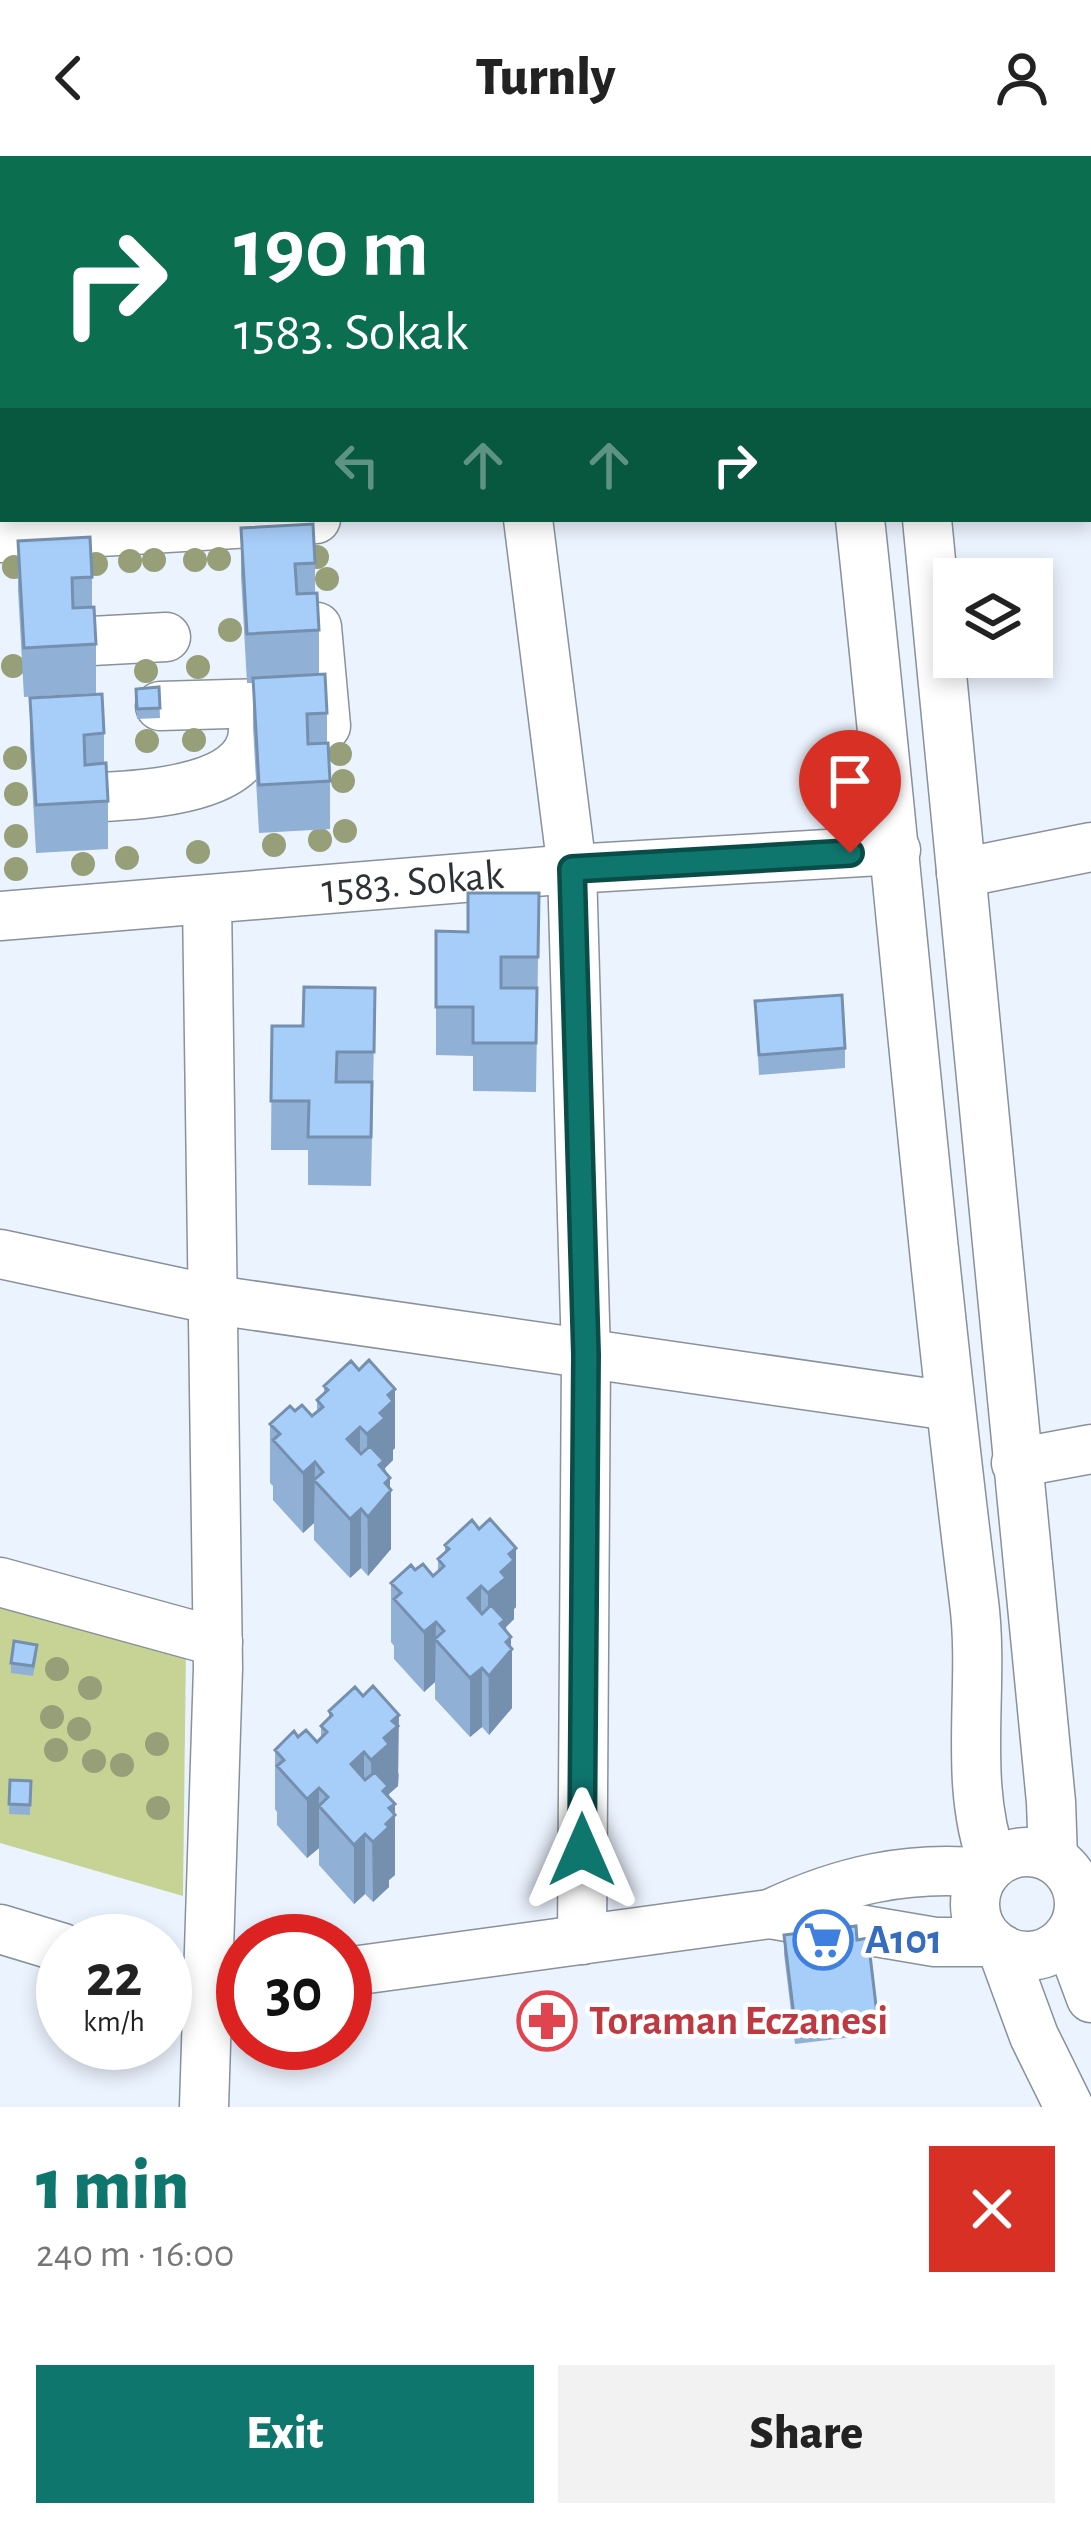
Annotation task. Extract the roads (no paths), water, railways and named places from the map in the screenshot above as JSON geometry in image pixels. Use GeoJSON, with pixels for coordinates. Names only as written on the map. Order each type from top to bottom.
{"type":"FeatureCollection","features":[{"type":"Feature","properties":{"kind":"street"},"geometry":{"type":"LineString","coordinates":[[0,538],[266,522]]}},
{"type":"Feature","properties":{"kind":"street"},"geometry":{"type":"LineString","coordinates":[[528,522],[572,869],[586,1355],[582,1940]]}},
{"type":"Feature","properties":{"kind":"street"},"geometry":{"type":"LineString","coordinates":[[860,522],[950,1406],[977,1621],[978,1776],[988,1910],[1034,2036],[1069,2107]]}},
{"type":"Feature","properties":{"kind":"street"},"geometry":{"type":"LineString","coordinates":[[927,522],[1051,1802],[1074,1894],[1091,1998]]}},
{"type":"Feature","properties":{"kind":"street"},"geometry":{"type":"LineString","coordinates":[[296,628],[317,627],[328,779]]}},
{"type":"Feature","properties":{"kind":"street"},"geometry":{"type":"LineString","coordinates":[[73,642],[166,637]]}},
{"type":"Feature","properties":{"kind":"street"},"geometry":{"type":"LineString","coordinates":[[160,706],[325,713]]}},
{"type":"Feature","properties":{"kind":"street"},"geometry":{"type":"LineString","coordinates":[[85,798],[174,793],[236,766],[253,745],[254,730],[325,713]]}},
{"type":"Feature","properties":{"kind":"street"},"geometry":{"type":"LineString","coordinates":[[961,873],[1091,847]]}},
{"type":"Feature","properties":{"kind":"street","name":"1583. Sokak"},"geometry":{"type":"LineString","coordinates":[[0,916],[572,869],[896,850]]}},
{"type":"Feature","properties":{"kind":"street"},"geometry":{"type":"LineString","coordinates":[[204,2107],[204,1986],[214,1888],[218,1642],[206,901]]}},
{"type":"Feature","properties":{"kind":"street"},"geometry":{"type":"LineString","coordinates":[[0,1254],[215,1300],[950,1406]]}},
{"type":"Feature","properties":{"kind":"street"},"geometry":{"type":"LineString","coordinates":[[1016,1463],[1091,1448]]}},
{"type":"Feature","properties":{"kind":"street"},"geometry":{"type":"LineString","coordinates":[[0,1582],[218,1642]]}},
{"type":"Feature","properties":{"kind":"street"},"geometry":{"type":"LineString","coordinates":[[770,1913],[935,1942],[988,1910],[1016,1852],[1041,1853],[1074,1894]]}},
{"type":"Feature","properties":{"kind":"street"},"geometry":{"type":"LineString","coordinates":[[372,1968],[770,1913],[864,1877],[940,1868],[1037,1955],[1074,1894]]}},
{"type":"Feature","properties":{"kind":"street"},"geometry":{"type":"LineString","coordinates":[[0,1929],[36,1940]]}},
{"type":"Feature","properties":{"kind":"place","name":"A101"},"geometry":{"type":"Point","coordinates":[823,1940]}},
{"type":"Feature","properties":{"kind":"place","name":"Toraman Eczanesi"},"geometry":{"type":"Point","coordinates":[547,2021]}}]}
